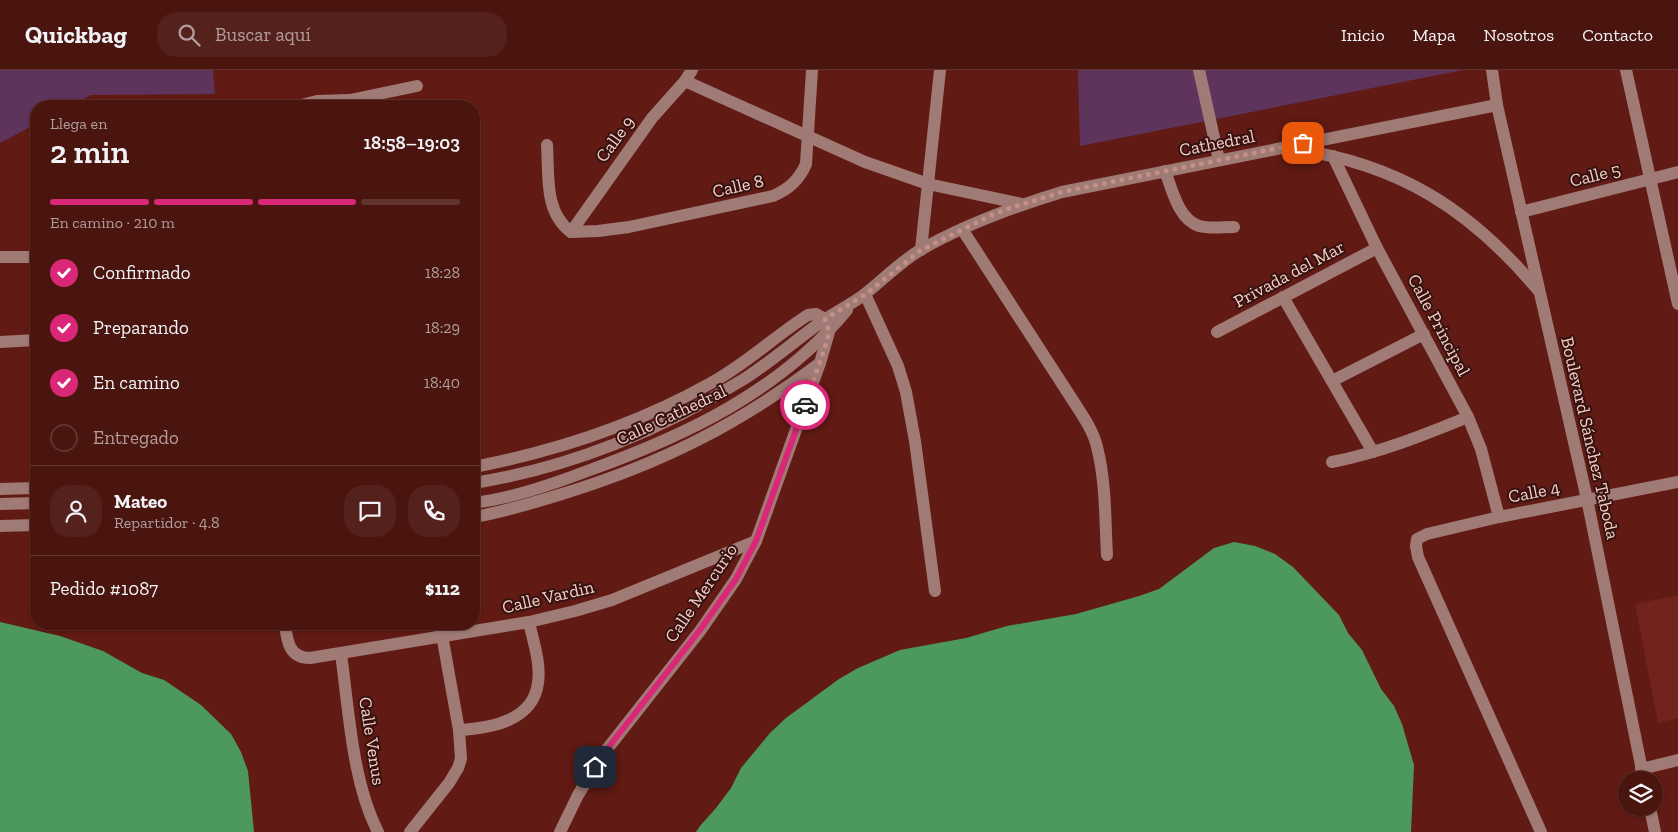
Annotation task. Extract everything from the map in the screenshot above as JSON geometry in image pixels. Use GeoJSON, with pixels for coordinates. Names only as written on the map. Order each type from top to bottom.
{"type":"FeatureCollection","features":[{"type":"Feature","properties":{"kind":"street","name":"Calle 8"},"geometry":{"type":"LineString","coordinates":[[571,232],[629,227],[773,196],[785,191],[802,174],[806,164],[812,70]]}},
{"type":"Feature","properties":{"kind":"street"},"geometry":{"type":"LineString","coordinates":[[921,250],[940,70]]}},
{"type":"Feature","properties":{"kind":"street"},"geometry":{"type":"LineString","coordinates":[[1199,70],[1219,160]]}},
{"type":"Feature","properties":{"kind":"street","name":"Boulevard Sánchez Taboda"},"geometry":{"type":"LineString","coordinates":[[1492,70],[1497,104],[1587,500],[1641,771]]}},
{"type":"Feature","properties":{"kind":"street"},"geometry":{"type":"LineString","coordinates":[[1626,70],[1678,304]]}},
{"type":"Feature","properties":{"kind":"street"},"geometry":{"type":"LineString","coordinates":[[688,76],[808,137],[865,162],[928,184],[1022,204]]}},
{"type":"Feature","properties":{"kind":"street","name":"Calle 9"},"geometry":{"type":"LineString","coordinates":[[571,232],[652,118],[688,76]]}},
{"type":"Feature","properties":{"kind":"street"},"geometry":{"type":"LineString","coordinates":[[350,100],[418,86]]}},
{"type":"Feature","properties":{"kind":"street","name":"Cathedral"},"geometry":{"type":"LineString","coordinates":[[1062,192],[1497,104]]}},
{"type":"Feature","properties":{"kind":"street"},"geometry":{"type":"LineString","coordinates":[[548,145],[549,189],[552,206],[556,218],[571,232]]}},
{"type":"Feature","properties":{"kind":"street"},"geometry":{"type":"LineString","coordinates":[[1284,147],[1333,156],[1369,166],[1398,177],[1427,192],[1448,205],[1476,228],[1514,262],[1539,291]]}},
{"type":"Feature","properties":{"kind":"street","name":"Calle Principal"},"geometry":{"type":"LineString","coordinates":[[1333,156],[1377,248],[1468,417],[1481,449],[1499,517]]}},
{"type":"Feature","properties":{"kind":"street"},"geometry":{"type":"LineString","coordinates":[[1165,171],[1178,204],[1190,220],[1199,226],[1234,227]]}},
{"type":"Feature","properties":{"kind":"street","name":"Calle 5"},"geometry":{"type":"LineString","coordinates":[[1521,212],[1678,172]]}},
{"type":"Feature","properties":{"kind":"street","name":"Calle Cathedral"},"geometry":{"type":"LineString","coordinates":[[480,502],[517,494],[567,478],[632,455],[684,432],[755,393],[852,304],[921,250],[992,215],[1062,192]]}},
{"type":"Feature","properties":{"kind":"street"},"geometry":{"type":"LineString","coordinates":[[962,229],[1091,431],[1097,446],[1102,474],[1107,555]]}},
{"type":"Feature","properties":{"kind":"street","name":"Privada del Mar"},"geometry":{"type":"LineString","coordinates":[[1217,332],[1377,248]]}},
{"type":"Feature","properties":{"kind":"street"},"geometry":{"type":"LineString","coordinates":[[0,257],[30,257]]}},
{"type":"Feature","properties":{"kind":"street"},"geometry":{"type":"LineString","coordinates":[[866,294],[898,366],[906,392],[915,441],[935,590]]}},
{"type":"Feature","properties":{"kind":"street"},"geometry":{"type":"LineString","coordinates":[[1283,297],[1373,452]]}},
{"type":"Feature","properties":{"kind":"street"},"geometry":{"type":"LineString","coordinates":[[480,466],[545,451],[598,434],[653,412],[712,383],[808,315],[816,314],[827,326]]}},
{"type":"Feature","properties":{"kind":"street","name":"Calle Cathedral"},"geometry":{"type":"LineString","coordinates":[[480,482],[508,478],[561,463],[630,438],[691,410],[746,378],[827,326]]}},
{"type":"Feature","properties":{"kind":"street","name":"Calle Mercurio"},"geometry":{"type":"LineString","coordinates":[[560,832],[578,795],[604,753],[700,630],[736,579],[756,541],[820,363],[827,326]]}},
{"type":"Feature","properties":{"kind":"street"},"geometry":{"type":"LineString","coordinates":[[1332,380],[1424,334]]}},
{"type":"Feature","properties":{"kind":"street"},"geometry":{"type":"LineString","coordinates":[[0,342],[30,340]]}},
{"type":"Feature","properties":{"kind":"street"},"geometry":{"type":"LineString","coordinates":[[480,516],[544,500],[610,480],[668,456],[724,427],[782,392],[820,363]]}},
{"type":"Feature","properties":{"kind":"street"},"geometry":{"type":"LineString","coordinates":[[1332,462],[1373,452],[1425,435],[1468,417]]}},
{"type":"Feature","properties":{"kind":"street","name":"Calle 4"},"geometry":{"type":"LineString","coordinates":[[1541,832],[1418,557],[1417,538],[1499,517],[1678,482]]}},
{"type":"Feature","properties":{"kind":"street"},"geometry":{"type":"LineString","coordinates":[[0,489],[30,488]]}},
{"type":"Feature","properties":{"kind":"street"},"geometry":{"type":"LineString","coordinates":[[0,504],[30,503]]}},
{"type":"Feature","properties":{"kind":"street"},"geometry":{"type":"LineString","coordinates":[[0,526],[30,525]]}},
{"type":"Feature","properties":{"kind":"street","name":"Calle Vardin"},"geometry":{"type":"LineString","coordinates":[[480,626],[529,622],[612,600],[756,541]]}},
{"type":"Feature","properties":{"kind":"street"},"geometry":{"type":"LineString","coordinates":[[459,730],[490,727],[506,722],[526,708],[534,698],[538,682],[538,667],[529,622]]}},
{"type":"Feature","properties":{"kind":"street","name":"Calle Vardin"},"geometry":{"type":"LineString","coordinates":[[286,630],[290,648],[294,655],[301,658],[310,658],[341,654],[441,630]]}},
{"type":"Feature","properties":{"kind":"street"},"geometry":{"type":"LineString","coordinates":[[410,832],[458,768],[461,748],[459,730],[441,630]]}},
{"type":"Feature","properties":{"kind":"street","name":"Calle Venus"},"geometry":{"type":"LineString","coordinates":[[341,654],[363,796],[378,832]]}},
{"type":"Feature","properties":{"kind":"street"},"geometry":{"type":"LineString","coordinates":[[1650,771],[1678,760]]}},
{"type":"Feature","properties":{"kind":"street"},"geometry":{"type":"LineString","coordinates":[[1652,816],[1655,832]]}},
{"type":"Feature","properties":{"kind":"shaded area"},"geometry":{"type":"Polygon","coordinates":[[[0,70],[213,70],[215,94],[91,95],[81,100],[30,100],[30,127],[0,143],[0,70]]]}},
{"type":"Feature","properties":{"kind":"shaded area"},"geometry":{"type":"Polygon","coordinates":[[[1078,70],[1463,70],[1080,146],[1078,70]]]}},
{"type":"Feature","properties":{"kind":"shaded area"},"geometry":{"type":"Polygon","coordinates":[[[1234,542],[1255,546],[1275,554],[1293,567],[1339,615],[1348,633],[1362,650],[1381,689],[1394,706],[1402,724],[1414,765],[1411,832],[696,832],[731,788],[741,768],[770,733],[786,718],[839,679],[858,668],[900,650],[966,638],[1007,626],[1076,614],[1139,596],[1159,589],[1214,548],[1234,542]]]}},
{"type":"Feature","properties":{"kind":"shaded area"},"geometry":{"type":"Polygon","coordinates":[[[1678,595],[1678,718],[1658,723],[1635,604],[1678,595]]]}},
{"type":"Feature","properties":{"kind":"shaded area"},"geometry":{"type":"Polygon","coordinates":[[[0,622],[60,636],[103,651],[142,673],[164,680],[201,705],[231,734],[241,752],[248,771],[254,832],[0,832],[0,622]]]}},
{"type":"Feature","properties":{"kind":"way so far"},"geometry":{"type":"LineString","coordinates":[[805,405],[829,332],[825,319],[866,294],[891,272],[921,250],[992,215],[1062,192],[1303,143]]}},
{"type":"Feature","properties":{"kind":"route"},"geometry":{"type":"LineString","coordinates":[[595,767],[700,630],[736,579],[756,541],[805,405]]}}]}
